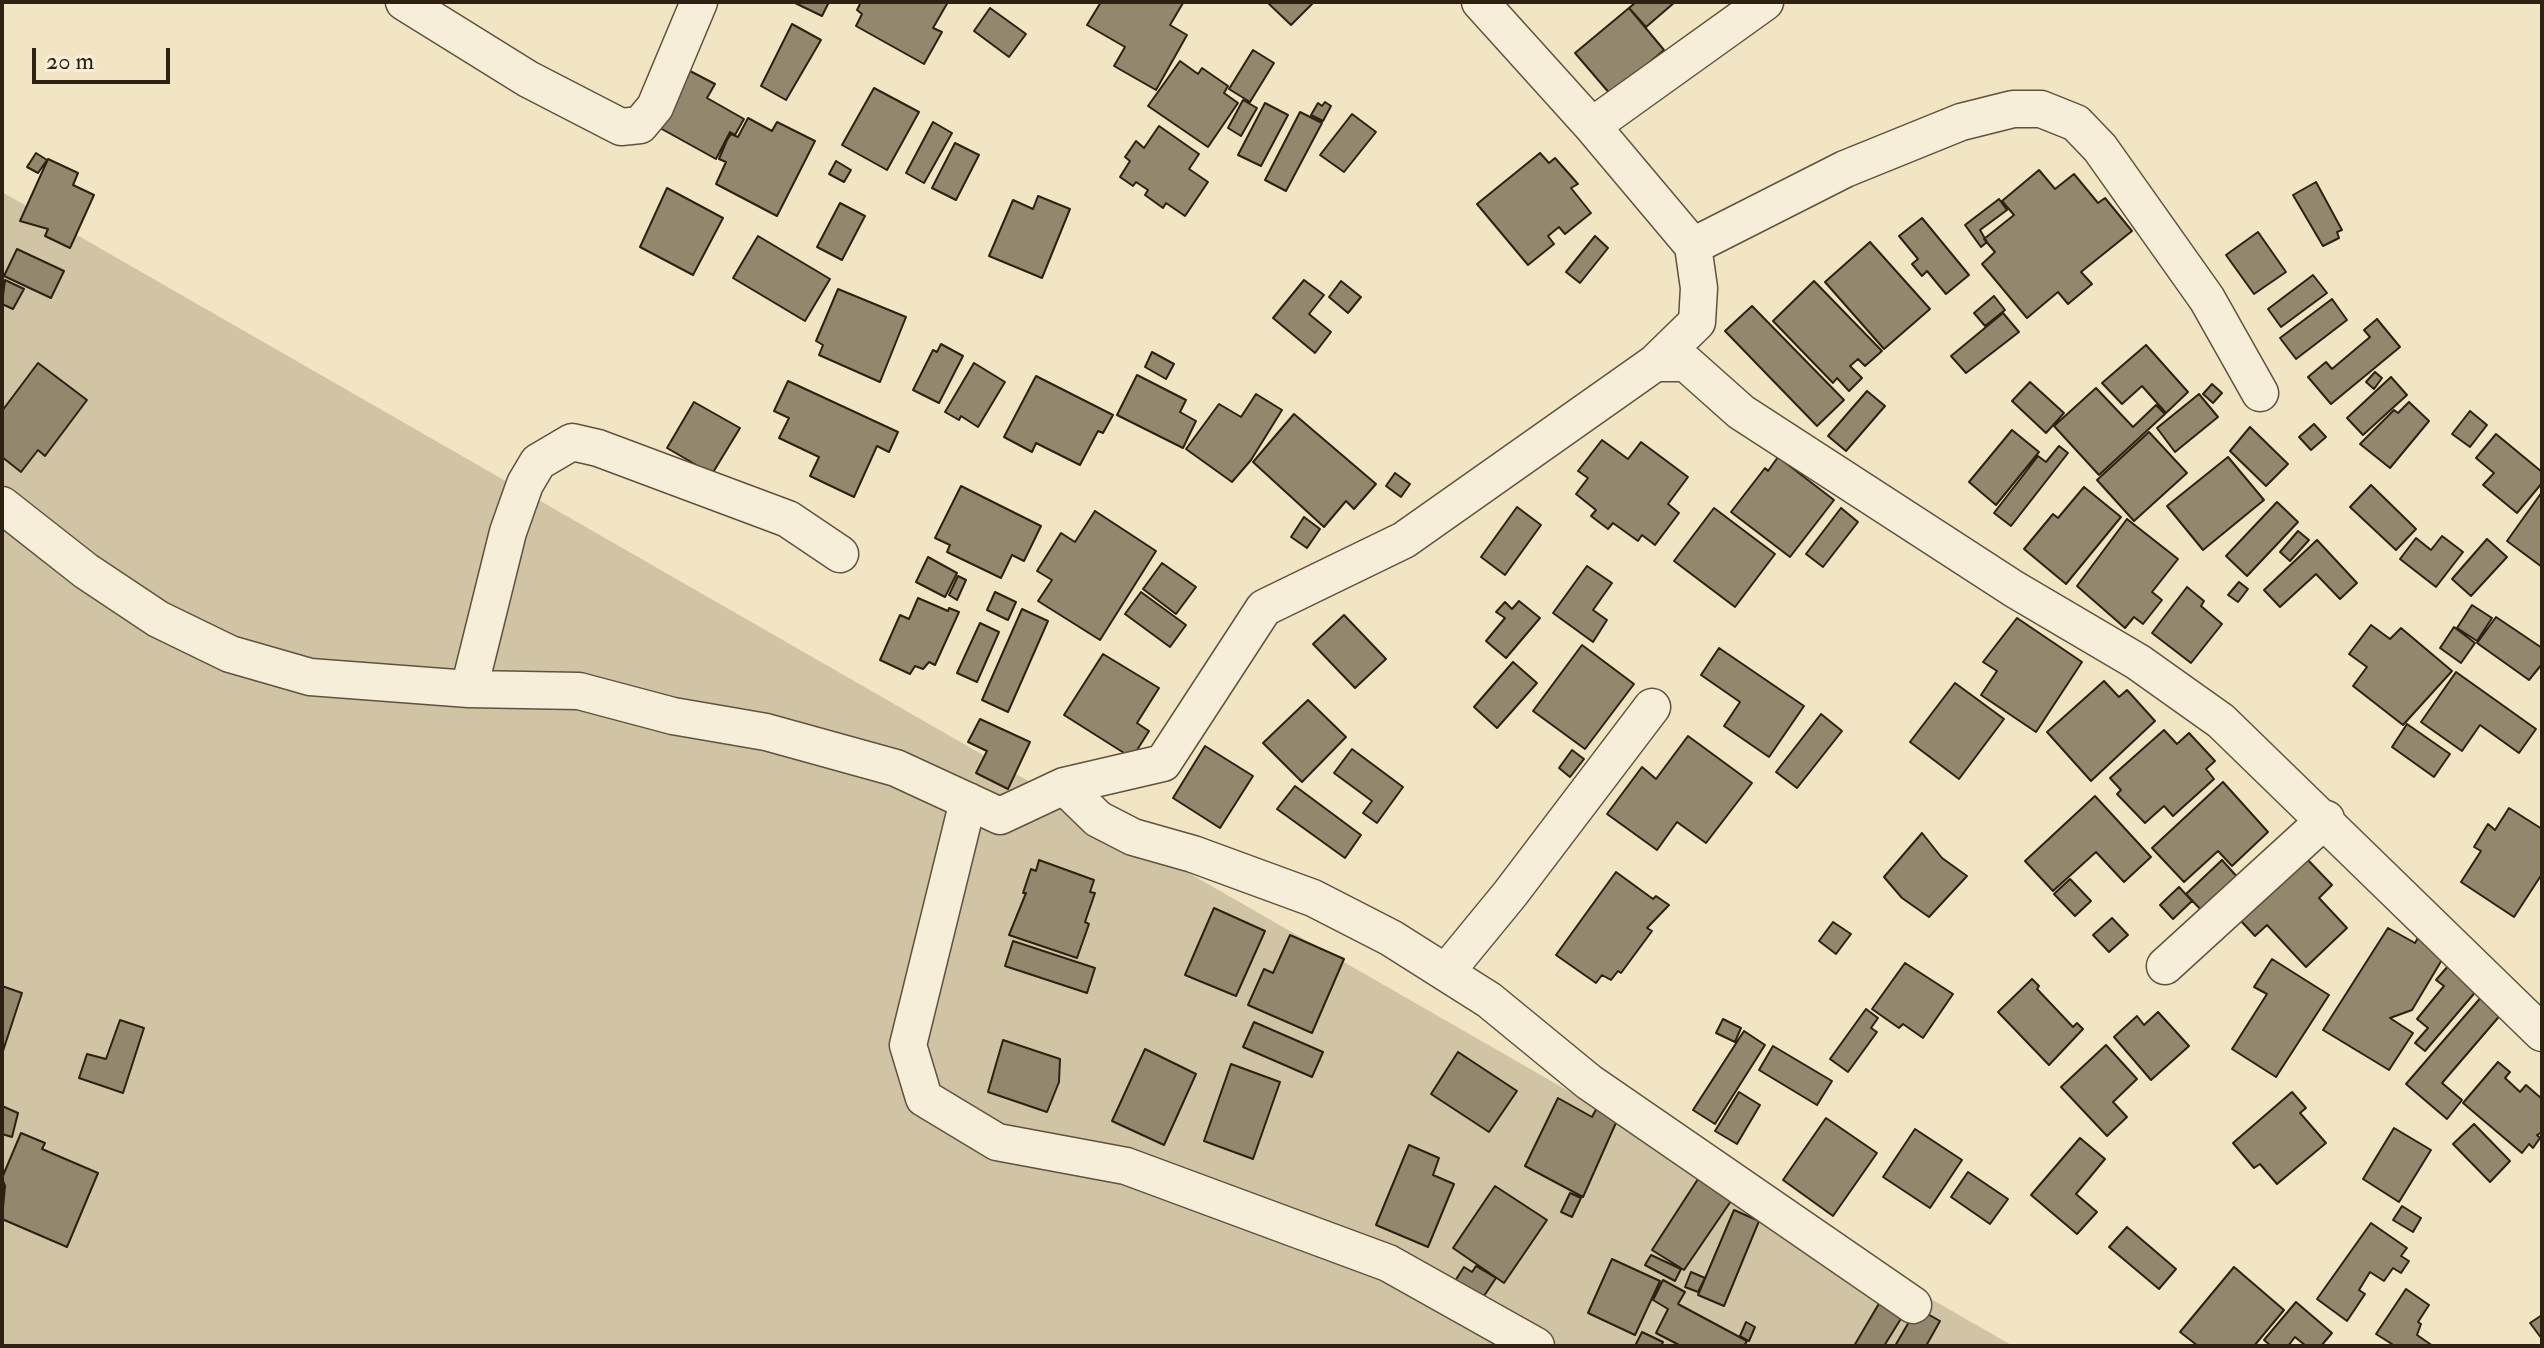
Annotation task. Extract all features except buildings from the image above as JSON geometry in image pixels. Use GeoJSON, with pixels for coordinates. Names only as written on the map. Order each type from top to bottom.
{"type":"FeatureCollection","features":[{"type":"Feature","properties":{"kind":"street"},"geometry":{"type":"LineString","coordinates":[[404,2],[528,79],[621,127],[640,125],[655,107],[699,2]]}},
{"type":"Feature","properties":{"kind":"street"},"geometry":{"type":"LineString","coordinates":[[2,505],[86,571],[158,619],[230,654],[310,677],[469,689],[579,691],[673,716],[766,732],[896,768],[1000,816],[1064,786],[1163,763],[1264,608],[1404,540],[1655,363],[1697,322],[1699,288],[1693,246],[1592,126],[1480,2]]}},
{"type":"Feature","properties":{"kind":"street"},"geometry":{"type":"LineString","coordinates":[[1592,126],[1765,2]]}},
{"type":"Feature","properties":{"kind":"street"},"geometry":{"type":"LineString","coordinates":[[1693,246],[1845,169],[1961,122],[2013,109],[2049,111],[2076,123],[2100,148],[2207,299],[2260,393]]}},
{"type":"Feature","properties":{"kind":"street"},"geometry":{"type":"LineString","coordinates":[[1655,363],[1686,363],[1753,420],[2014,589],[2138,662],[2221,721],[2326,819],[2542,1033]]}},
{"type":"Feature","properties":{"kind":"street"},"geometry":{"type":"LineString","coordinates":[[469,689],[508,532],[525,484],[538,462],[572,442],[598,448],[788,519],[840,554]]}},
{"type":"Feature","properties":{"kind":"street"},"geometry":{"type":"LineString","coordinates":[[1446,972],[1510,894],[1652,707]]}},
{"type":"Feature","properties":{"kind":"street"},"geometry":{"type":"LineString","coordinates":[[1064,786],[1098,819],[1133,837],[1193,854],[1313,898],[1391,938],[1489,1000],[1589,1082],[1913,1305]]}},
{"type":"Feature","properties":{"kind":"street"},"geometry":{"type":"LineString","coordinates":[[968,801],[908,1045],[924,1098],[997,1142],[1126,1166],[1388,1263],[1536,1346]]}},
{"type":"Feature","properties":{"kind":"street"},"geometry":{"type":"LineString","coordinates":[[2165,966],[2326,819]]}},
{"type":"Feature","properties":{"kind":"shaded area"},"geometry":{"type":"Polygon","coordinates":[[[2,192],[2013,1346],[2,1346],[2,192]]]}}]}
